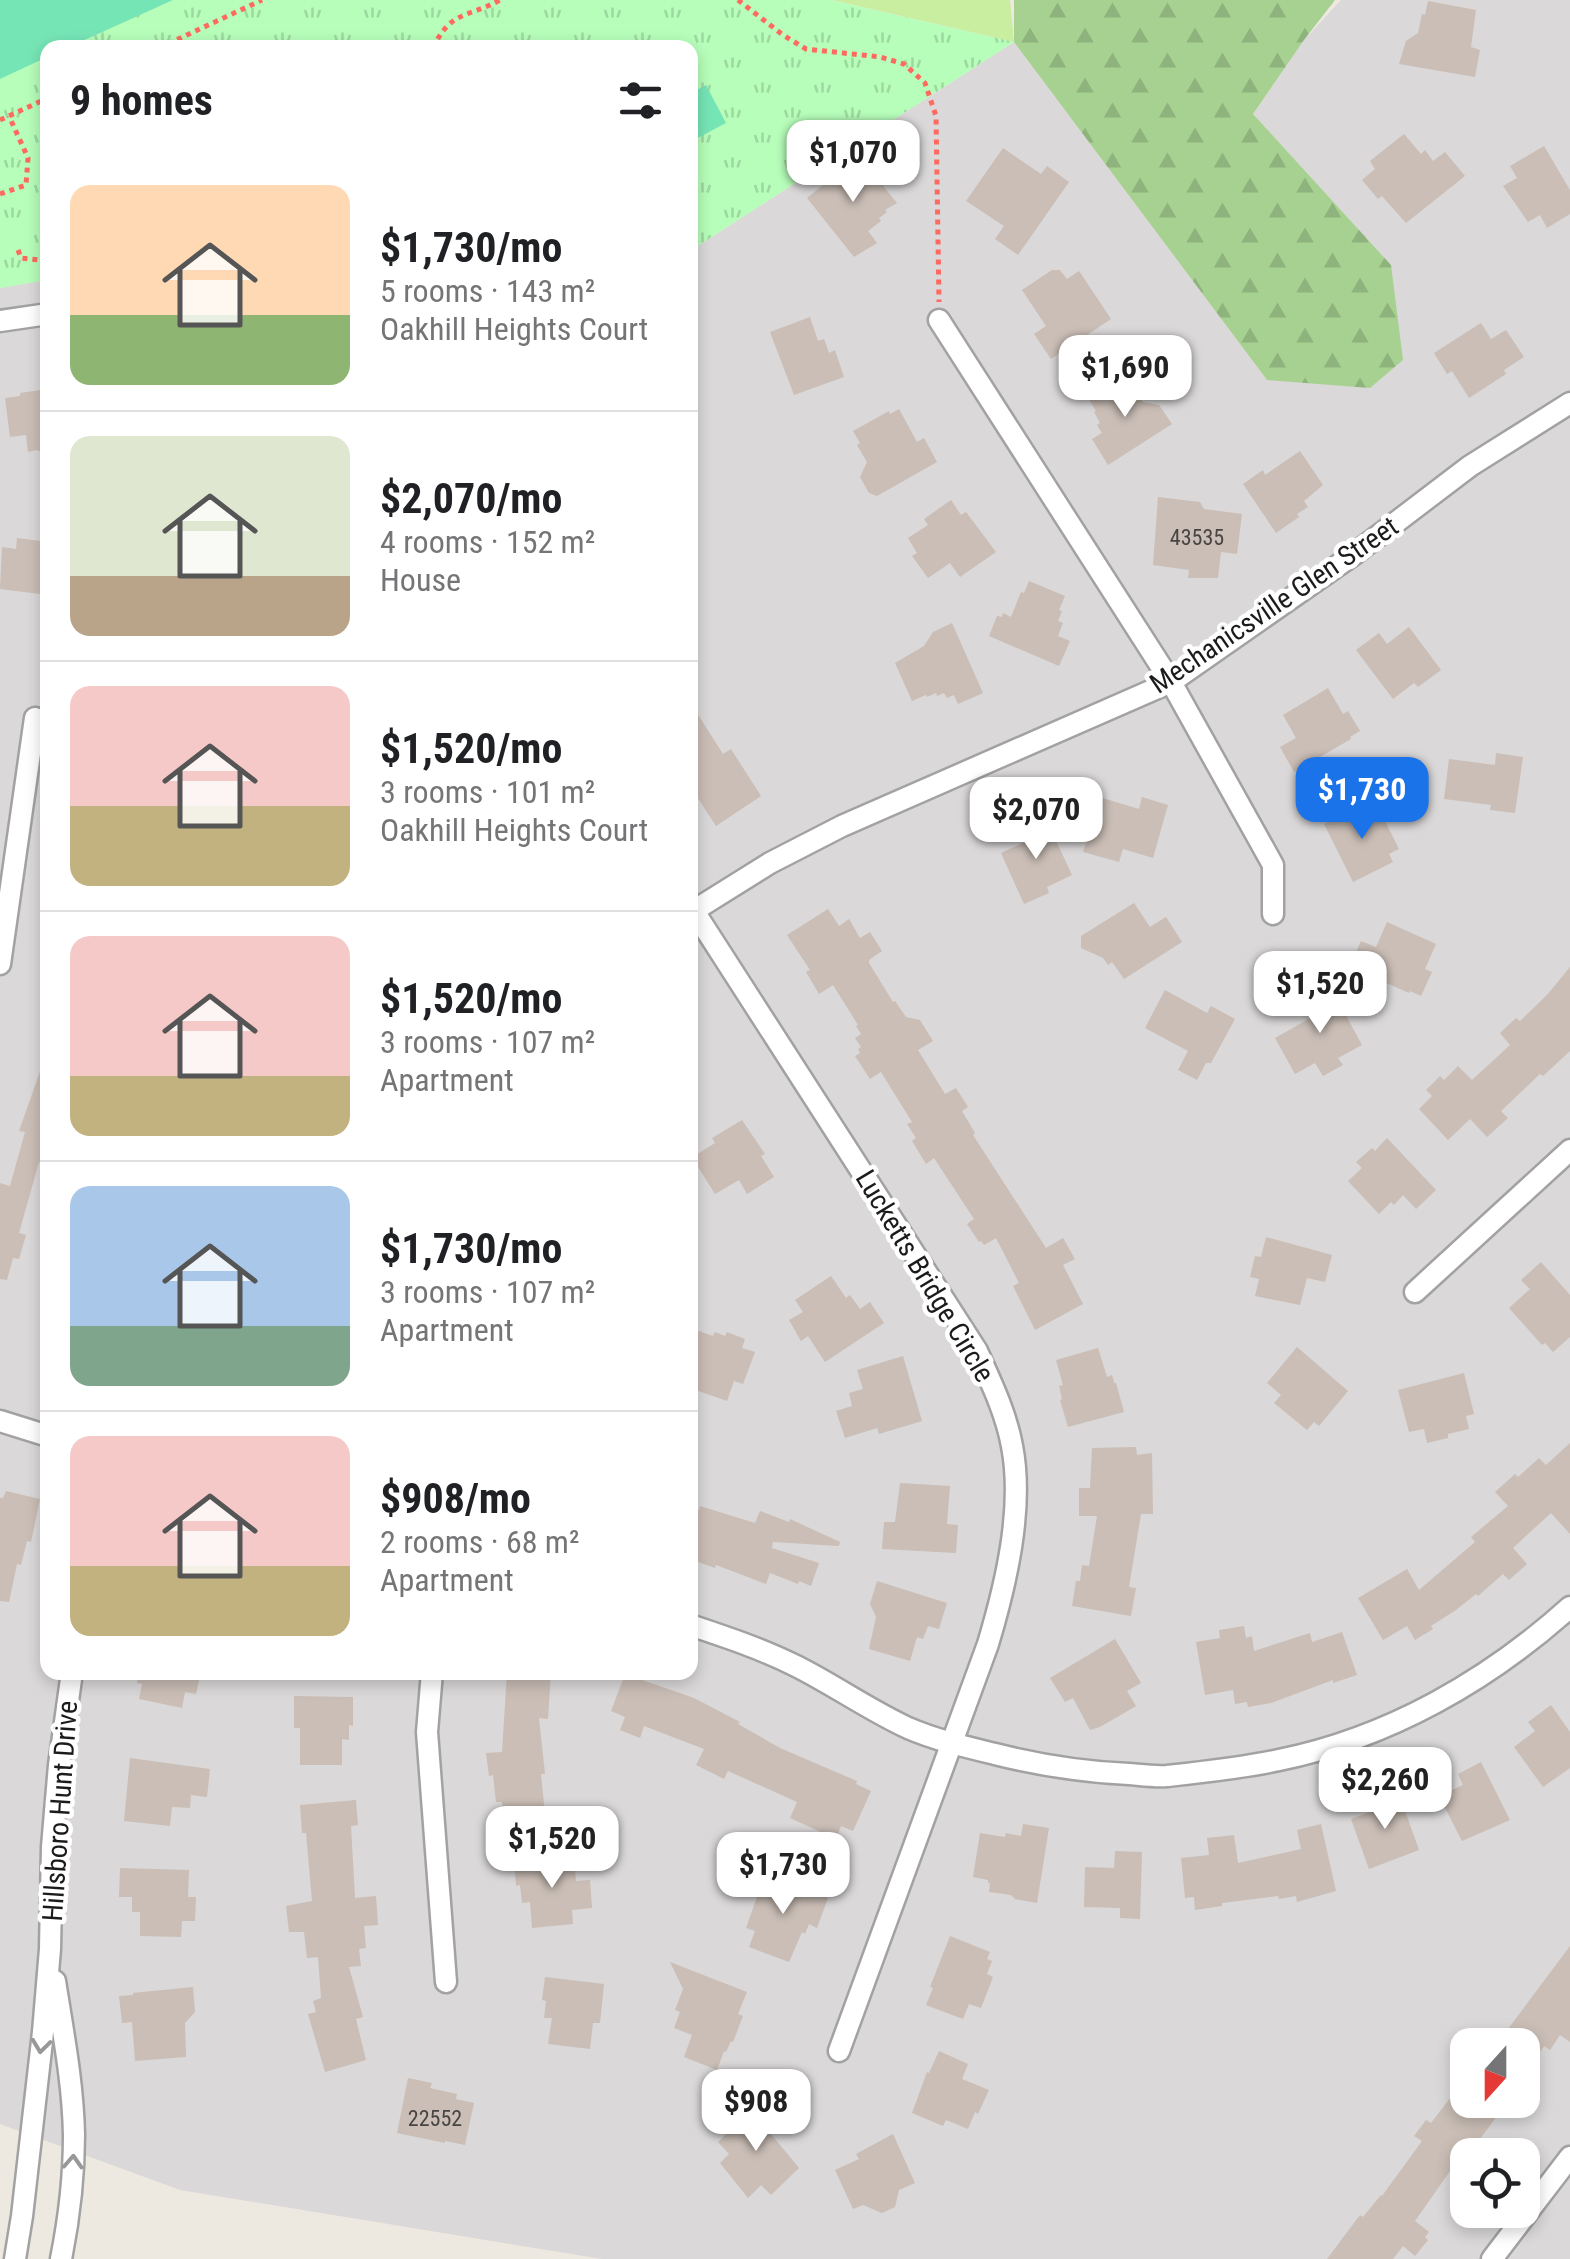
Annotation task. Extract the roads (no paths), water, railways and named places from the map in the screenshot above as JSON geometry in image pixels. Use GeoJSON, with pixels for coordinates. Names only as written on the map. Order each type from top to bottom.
{"type":"FeatureCollection","features":[{"type":"Feature","properties":{"kind":"street"},"geometry":{"type":"LineString","coordinates":[[0,321],[40,315]]}},
{"type":"Feature","properties":{"kind":"street"},"geometry":{"type":"LineString","coordinates":[[940,320],[1171,682],[1273,865],[1273,914]]}},
{"type":"Feature","properties":{"kind":"street","name":"Mechanicsville Glen Street"},"geometry":{"type":"LineString","coordinates":[[698,906],[842,826],[1171,682],[1353,555],[1470,466],[1570,404]]}},
{"type":"Feature","properties":{"kind":"street"},"geometry":{"type":"LineString","coordinates":[[0,964],[35,718]]}},
{"type":"Feature","properties":{"kind":"street","name":"Lucketts Bridge Circle"},"geometry":{"type":"LineString","coordinates":[[698,921],[977,1352],[998,1398],[1013,1447],[1014,1523],[1001,1599],[840,2050]]}},
{"type":"Feature","properties":{"kind":"street"},"geometry":{"type":"LineString","coordinates":[[1415,1292],[1570,1150]]}},
{"type":"Feature","properties":{"kind":"street"},"geometry":{"type":"LineString","coordinates":[[0,1422],[40,1434]]}},
{"type":"Feature","properties":{"kind":"street"},"geometry":{"type":"LineString","coordinates":[[698,1628],[797,1666],[909,1728],[952,1744],[1030,1763],[1167,1776],[1280,1760],[1385,1727],[1490,1671],[1570,1607]]}},
{"type":"Feature","properties":{"kind":"street","name":"Hillsboro Hunt Drive"},"geometry":{"type":"LineString","coordinates":[[15,2259],[50,1949],[53,1830],[71,1680]]}},
{"type":"Feature","properties":{"kind":"street"},"geometry":{"type":"LineString","coordinates":[[431,1680],[426,1732],[446,1982]]}},
{"type":"Feature","properties":{"kind":"street","name":"Hillsboro Hunt Drive"},"geometry":{"type":"LineString","coordinates":[[50,1949],[70,2080],[74,2136],[61,2259]]}},
{"type":"Feature","properties":{"kind":"street"},"geometry":{"type":"LineString","coordinates":[[1492,2259],[1570,2156]]}}]}
